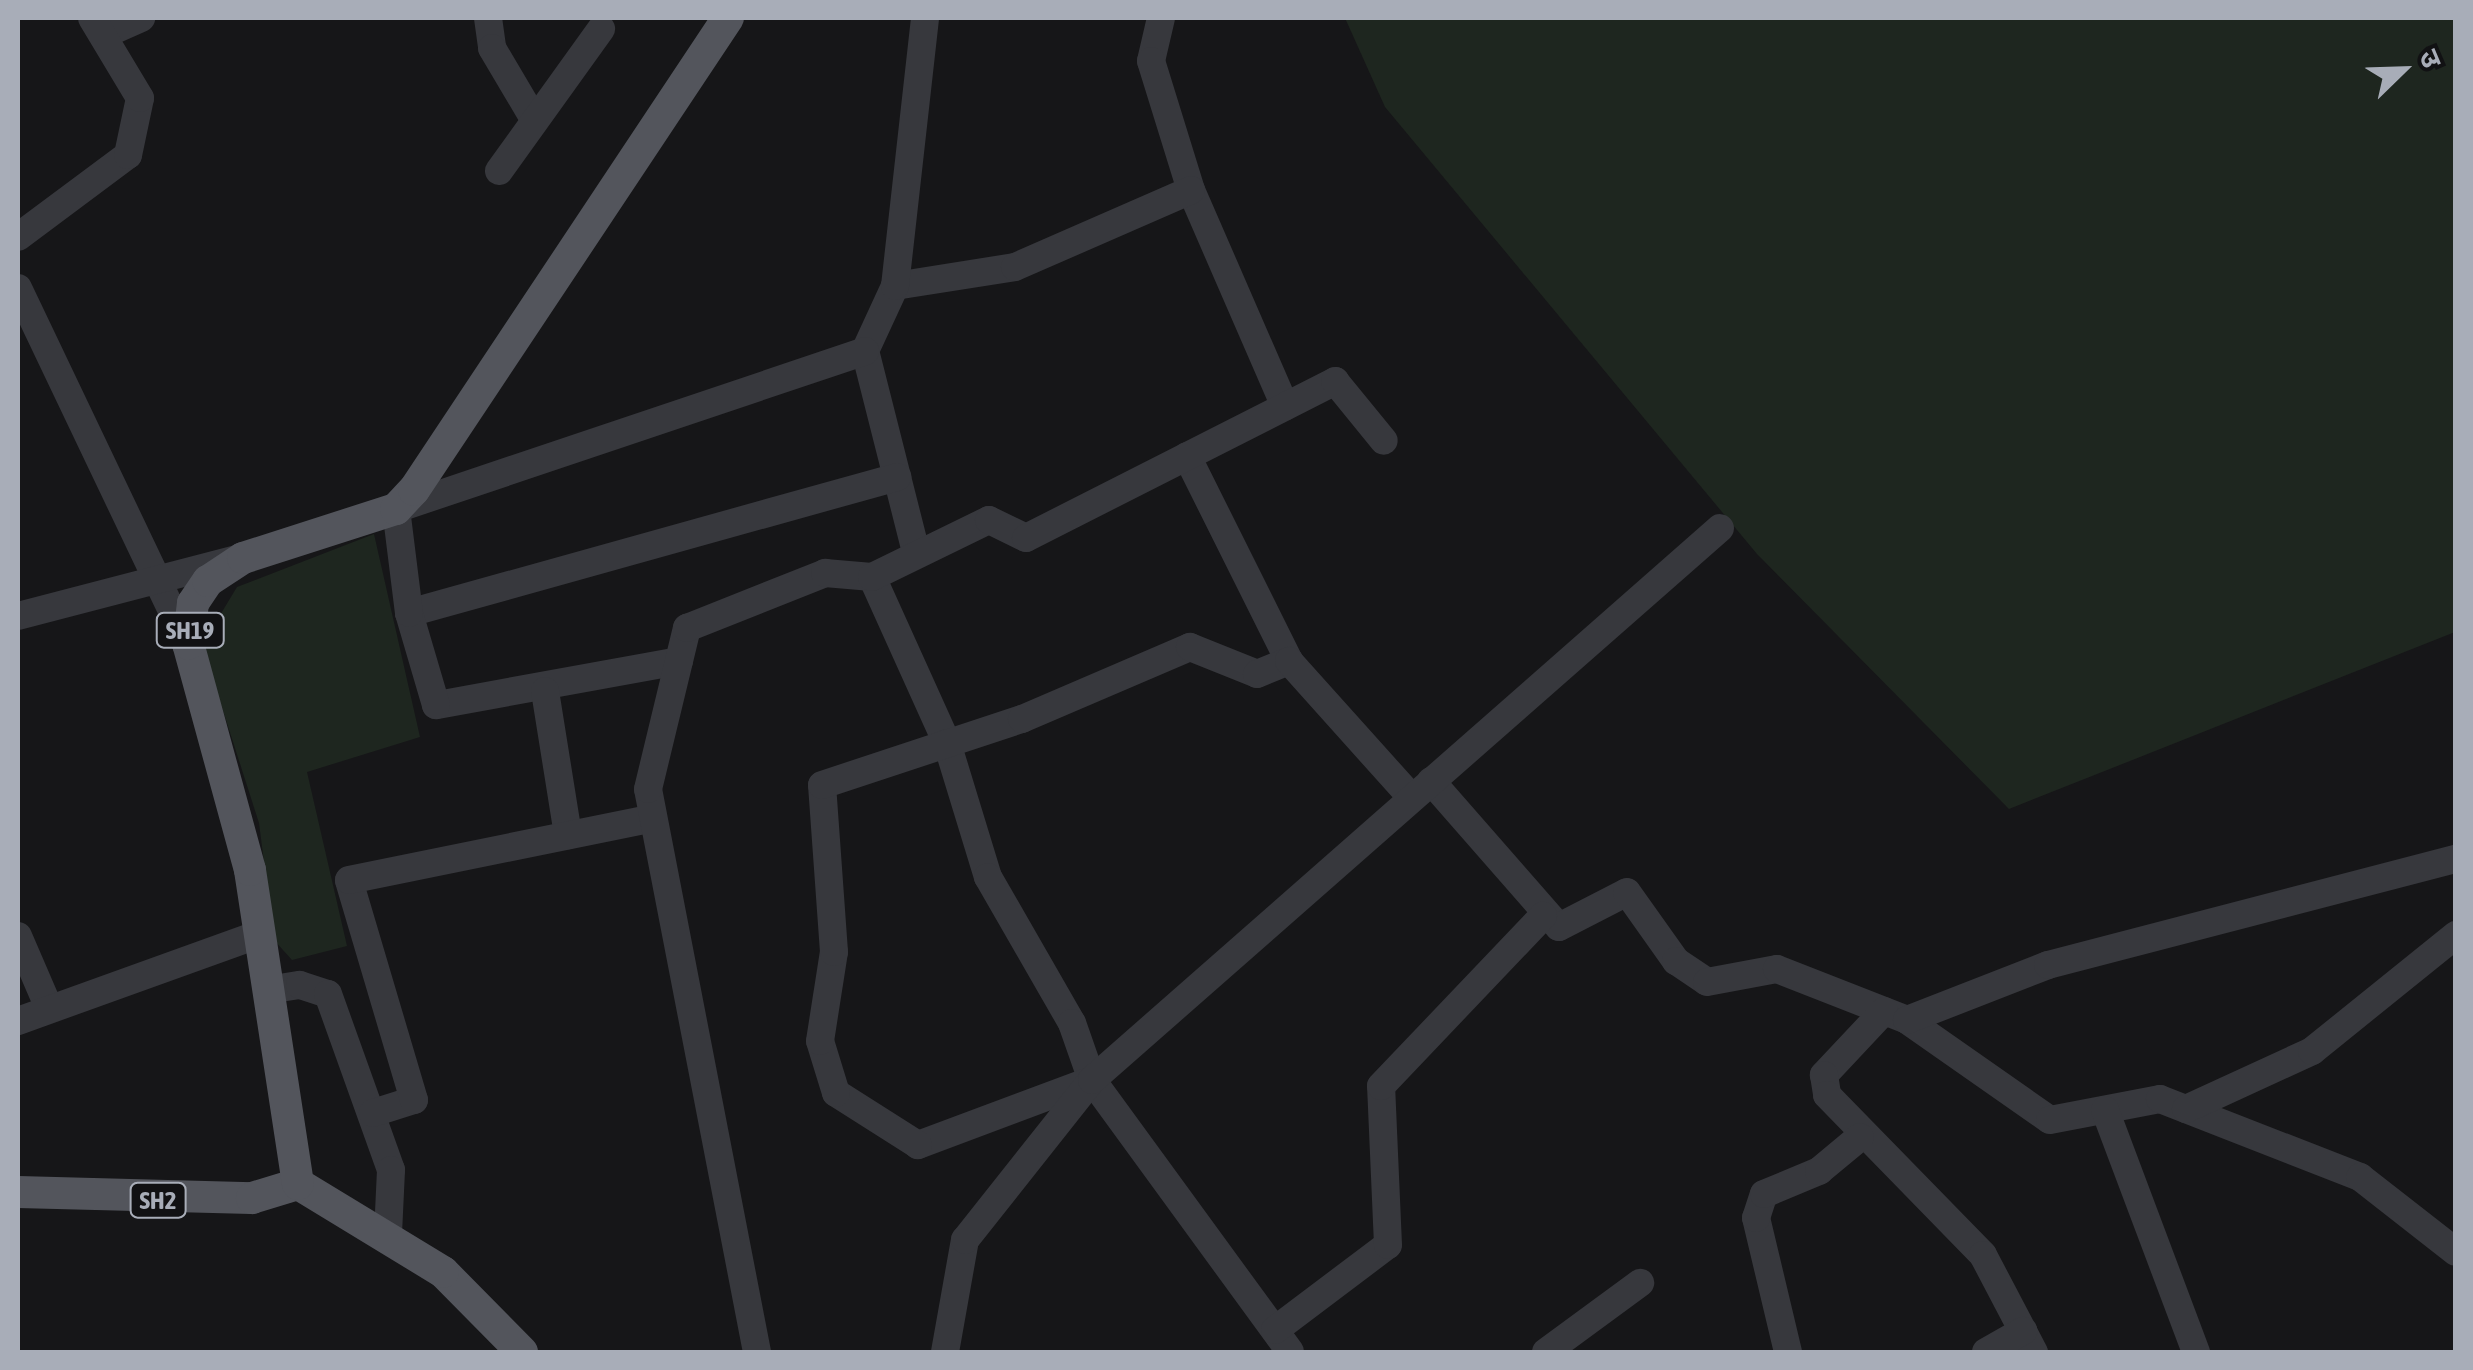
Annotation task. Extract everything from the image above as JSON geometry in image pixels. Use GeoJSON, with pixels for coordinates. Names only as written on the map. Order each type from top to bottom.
{"type":"FeatureCollection","features":[{"type":"Feature","properties":{"kind":"main road"},"geometry":{"type":"LineString","coordinates":[[396,509],[728,18]]}},
{"type":"Feature","properties":{"kind":"main road","name":"SH19"},"geometry":{"type":"LineString","coordinates":[[298,1184],[250,870],[188,644],[193,604],[243,558],[396,509]]}},
{"type":"Feature","properties":{"kind":"main road"},"geometry":{"type":"LineString","coordinates":[[298,1184],[388,1234],[443,1272],[522,1352]]}},
{"type":"Feature","properties":{"kind":"main road","name":"SH2"},"geometry":{"type":"LineString","coordinates":[[18,1192],[148,1200],[252,1198],[298,1184]]}},
{"type":"Feature","properties":{"kind":"street"},"geometry":{"type":"LineString","coordinates":[[18,237],[128,155],[140,98],[98,26],[141,18]]}},
{"type":"Feature","properties":{"kind":"street"},"geometry":{"type":"LineString","coordinates":[[488,18],[492,48],[534,119]]}},
{"type":"Feature","properties":{"kind":"street"},"geometry":{"type":"LineString","coordinates":[[916,552],[865,352],[895,286],[925,18]]}},
{"type":"Feature","properties":{"kind":"street"},"geometry":{"type":"LineString","coordinates":[[1161,18],[1151,62],[1190,190],[1285,406]]}},
{"type":"Feature","properties":{"kind":"street"},"geometry":{"type":"LineString","coordinates":[[499,171],[601,29]]}},
{"type":"Feature","properties":{"kind":"street"},"geometry":{"type":"LineString","coordinates":[[895,286],[1033,261],[1190,190]]}},
{"type":"Feature","properties":{"kind":"street"},"geometry":{"type":"LineString","coordinates":[[18,288],[152,576],[188,644]]}},
{"type":"Feature","properties":{"kind":"street"},"geometry":{"type":"LineString","coordinates":[[679,661],[545,691],[436,705],[409,613],[396,509],[865,352]]}},
{"type":"Feature","properties":{"kind":"street"},"geometry":{"type":"LineString","coordinates":[[757,1352],[648,790],[687,628],[825,573],[872,578],[916,552],[990,520],[1026,538],[1335,380],[1384,440]]}},
{"type":"Feature","properties":{"kind":"street"},"geometry":{"type":"LineString","coordinates":[[1187,456],[1289,661],[1558,928],[1627,892],[1676,960],[1707,982],[1777,969],[1896,1016],[2050,1120],[2160,1099],[2360,1177],[2456,1252]]}},
{"type":"Feature","properties":{"kind":"street"},"geometry":{"type":"LineString","coordinates":[[409,613],[897,477]]}},
{"type":"Feature","properties":{"kind":"street"},"geometry":{"type":"LineString","coordinates":[[945,1352],[965,1240],[1092,1080],[1720,528]]}},
{"type":"Feature","properties":{"kind":"street"},"geometry":{"type":"LineString","coordinates":[[18,616],[152,576],[243,558]]}},
{"type":"Feature","properties":{"kind":"street"},"geometry":{"type":"LineString","coordinates":[[872,578],[948,744],[988,877],[1072,1023],[1092,1080],[1282,1341],[1388,1245],[1381,1086],[1543,916]]}},
{"type":"Feature","properties":{"kind":"street"},"geometry":{"type":"LineString","coordinates":[[1092,1080],[918,1145],[836,1093],[820,1041],[834,952],[822,785],[948,744],[1190,647],[1257,674],[1289,661]]}},
{"type":"Feature","properties":{"kind":"street"},"geometry":{"type":"LineString","coordinates":[[545,691],[568,835]]}},
{"type":"Feature","properties":{"kind":"street"},"geometry":{"type":"LineString","coordinates":[[374,1113],[414,1100],[349,880],[653,818]]}},
{"type":"Feature","properties":{"kind":"street"},"geometry":{"type":"LineString","coordinates":[[1986,1352],[2029,1342],[1984,1256],[1860,1137],[1827,1096],[1824,1075],[1896,1016],[2048,965],[2456,858]]}},
{"type":"Feature","properties":{"kind":"street"},"geometry":{"type":"LineString","coordinates":[[18,1020],[258,934]]}},
{"type":"Feature","properties":{"kind":"street"},"geometry":{"type":"LineString","coordinates":[[2186,1110],[2312,1050],[2456,935]]}},
{"type":"Feature","properties":{"kind":"street"},"geometry":{"type":"LineString","coordinates":[[18,936],[49,1008]]}},
{"type":"Feature","properties":{"kind":"street"},"geometry":{"type":"LineString","coordinates":[[268,990],[300,985],[328,994],[374,1113],[391,1170],[388,1234]]}},
{"type":"Feature","properties":{"kind":"street"},"geometry":{"type":"LineString","coordinates":[[2105,1110],[2196,1352]]}},
{"type":"Feature","properties":{"kind":"street"},"geometry":{"type":"LineString","coordinates":[[1788,1352],[1756,1218],[1764,1194],[1819,1171],[1860,1137]]}},
{"type":"Feature","properties":{"kind":"street"},"geometry":{"type":"LineString","coordinates":[[1546,1352],[1640,1284]]}},
{"type":"Feature","properties":{"kind":"shaded area"},"geometry":{"type":"Polygon","coordinates":[[[1345,18],[2455,18],[2455,632],[2009,809],[1757,554],[1385,107],[1345,18]]]}},
{"type":"Feature","properties":{"kind":"shaded area"},"geometry":{"type":"Polygon","coordinates":[[[374,534],[420,737],[307,772],[347,946],[292,960],[274,940],[259,823],[202,645],[237,587],[374,534]]]}}]}
